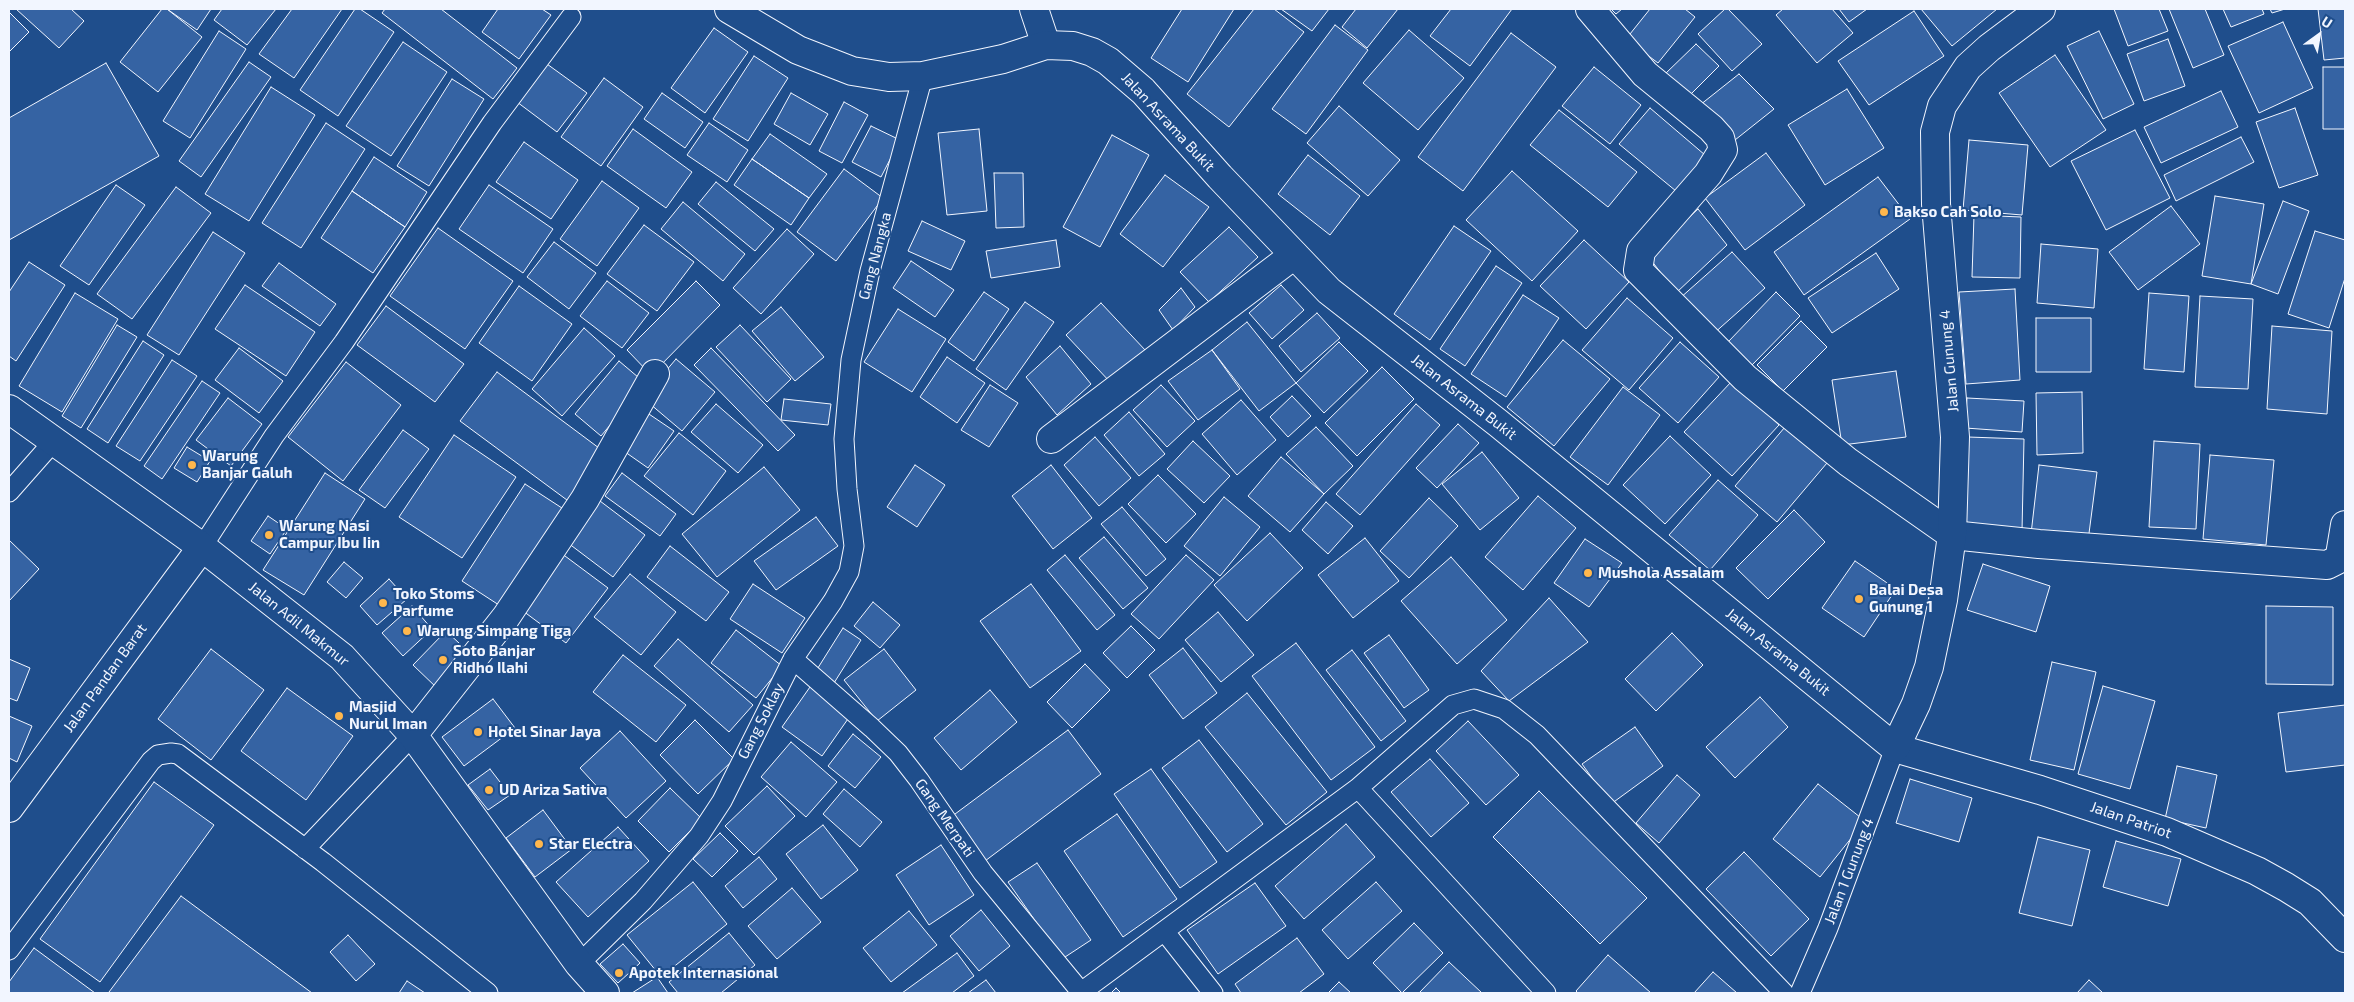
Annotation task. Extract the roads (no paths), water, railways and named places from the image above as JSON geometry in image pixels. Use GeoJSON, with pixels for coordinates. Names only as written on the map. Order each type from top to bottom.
{"type":"FeatureCollection","features":[{"type":"Feature","properties":{"kind":"street","name":"Jalan Asrama Bukit"},"geometry":{"type":"LineString","coordinates":[[729,9],[798,50],[825,62],[862,73],[889,76],[923,76],[994,61],[1046,45],[1073,46],[1092,52],[1121,71],[1143,91],[1220,177],[1329,291],[1498,423],[1894,748]]}},
{"type":"Feature","properties":{"kind":"street"},"geometry":{"type":"LineString","coordinates":[[1034,9],[1046,45]]}},
{"type":"Feature","properties":{"kind":"street"},"geometry":{"type":"LineString","coordinates":[[1590,9],[1645,74],[1711,128],[1720,138],[1723,150],[1708,174],[1641,251],[1638,270],[1745,378],[1848,462],[1952,535],[2039,544],[2328,565],[2340,555],[2345,525]]}},
{"type":"Feature","properties":{"kind":"street","name":"Jalan Gunung 4"},"geometry":{"type":"LineString","coordinates":[[1894,748],[1916,704],[1929,667],[1943,600],[1952,535],[1955,437],[1936,204],[1935,132],[1942,106],[1968,67],[1989,48],[2041,9]]}},
{"type":"Feature","properties":{"kind":"street"},"geometry":{"type":"LineString","coordinates":[[1051,439],[1294,255]]}},
{"type":"Feature","properties":{"kind":"street"},"geometry":{"type":"LineString","coordinates":[[413,735],[506,617],[585,499],[655,374]]}},
{"type":"Feature","properties":{"kind":"street","name":"Jalan Adil Makmur"},"geometry":{"type":"LineString","coordinates":[[9,409],[202,547],[342,657],[413,735],[579,964],[605,993]]}},
{"type":"Feature","properties":{"kind":"street","name":"Jalan Pandan Barat"},"geometry":{"type":"LineString","coordinates":[[9,808],[202,547]]}},
{"type":"Feature","properties":{"kind":"street","name":"Jalan Patriot"},"geometry":{"type":"LineString","coordinates":[[1894,748],[2040,790],[2167,832],[2257,871],[2286,887],[2310,902],[2345,938]]}},
{"type":"Feature","properties":{"kind":"lane"},"geometry":{"type":"LineString","coordinates":[[202,547],[274,436],[344,342],[492,123],[571,16]]}},
{"type":"Feature","properties":{"kind":"lane","name":"Gang Nangka"},"geometry":{"type":"LineString","coordinates":[[844,439],[852,360],[864,294],[923,76]]}},
{"type":"Feature","properties":{"kind":"lane","name":"Gang Soklay"},"geometry":{"type":"LineString","coordinates":[[579,964],[643,901],[699,836],[722,801],[793,659],[833,602],[849,572],[854,533],[847,489],[844,439]]}},
{"type":"Feature","properties":{"kind":"lane"},"geometry":{"type":"LineString","coordinates":[[9,492],[54,441]]}},
{"type":"Feature","properties":{"kind":"lane","name":"Gang Merpati"},"geometry":{"type":"LineString","coordinates":[[793,659],[898,753],[919,780],[983,873],[1081,993]]}},
{"type":"Feature","properties":{"kind":"lane"},"geometry":{"type":"LineString","coordinates":[[1081,993],[1358,788],[1453,705],[1474,698],[1504,709],[1537,735],[1784,993]]}},
{"type":"Feature","properties":{"kind":"lane"},"geometry":{"type":"LineString","coordinates":[[305,849],[413,735]]}},
{"type":"Feature","properties":{"kind":"lane","name":"Jalan 1 Gunung 4"},"geometry":{"type":"LineString","coordinates":[[1800,993],[1828,928],[1894,748]]}},
{"type":"Feature","properties":{"kind":"lane"},"geometry":{"type":"LineString","coordinates":[[9,950],[151,761],[158,755],[171,753],[178,754],[305,849],[488,993]]}},
{"type":"Feature","properties":{"kind":"lane"},"geometry":{"type":"LineString","coordinates":[[1358,788],[1546,993]]}},
{"type":"Feature","properties":{"kind":"lane"},"geometry":{"type":"LineString","coordinates":[[1165,932],[1213,993]]}},
{"type":"Feature","properties":{"kind":"place","name":"Bakso Cah Solo"},"geometry":{"type":"Point","coordinates":[1884,212]}},
{"type":"Feature","properties":{"kind":"place","name":"Warung Banjar Galuh"},"geometry":{"type":"Point","coordinates":[192,465]}},
{"type":"Feature","properties":{"kind":"place","name":"Warung Nasi Campur Ibu Iin"},"geometry":{"type":"Point","coordinates":[269,535]}},
{"type":"Feature","properties":{"kind":"place","name":"Mushola Assalam"},"geometry":{"type":"Point","coordinates":[1588,573]}},
{"type":"Feature","properties":{"kind":"place","name":"Balai Desa Gunung 1"},"geometry":{"type":"Point","coordinates":[1859,599]}},
{"type":"Feature","properties":{"kind":"place","name":"Toko Stoms Parfume"},"geometry":{"type":"Point","coordinates":[383,603]}},
{"type":"Feature","properties":{"kind":"place","name":"Warung Simpang Tiga"},"geometry":{"type":"Point","coordinates":[407,631]}},
{"type":"Feature","properties":{"kind":"place","name":"Soto Banjar Ridho Ilahi"},"geometry":{"type":"Point","coordinates":[443,660]}},
{"type":"Feature","properties":{"kind":"place","name":"Masjid Nurul Iman"},"geometry":{"type":"Point","coordinates":[339,716]}},
{"type":"Feature","properties":{"kind":"place","name":"Hotel Sinar Jaya"},"geometry":{"type":"Point","coordinates":[478,732]}},
{"type":"Feature","properties":{"kind":"place","name":"UD Ariza Sativa"},"geometry":{"type":"Point","coordinates":[489,790]}},
{"type":"Feature","properties":{"kind":"place","name":"Star Electra"},"geometry":{"type":"Point","coordinates":[539,844]}},
{"type":"Feature","properties":{"kind":"place","name":"Apotek Internasional"},"geometry":{"type":"Point","coordinates":[619,973]}}]}
